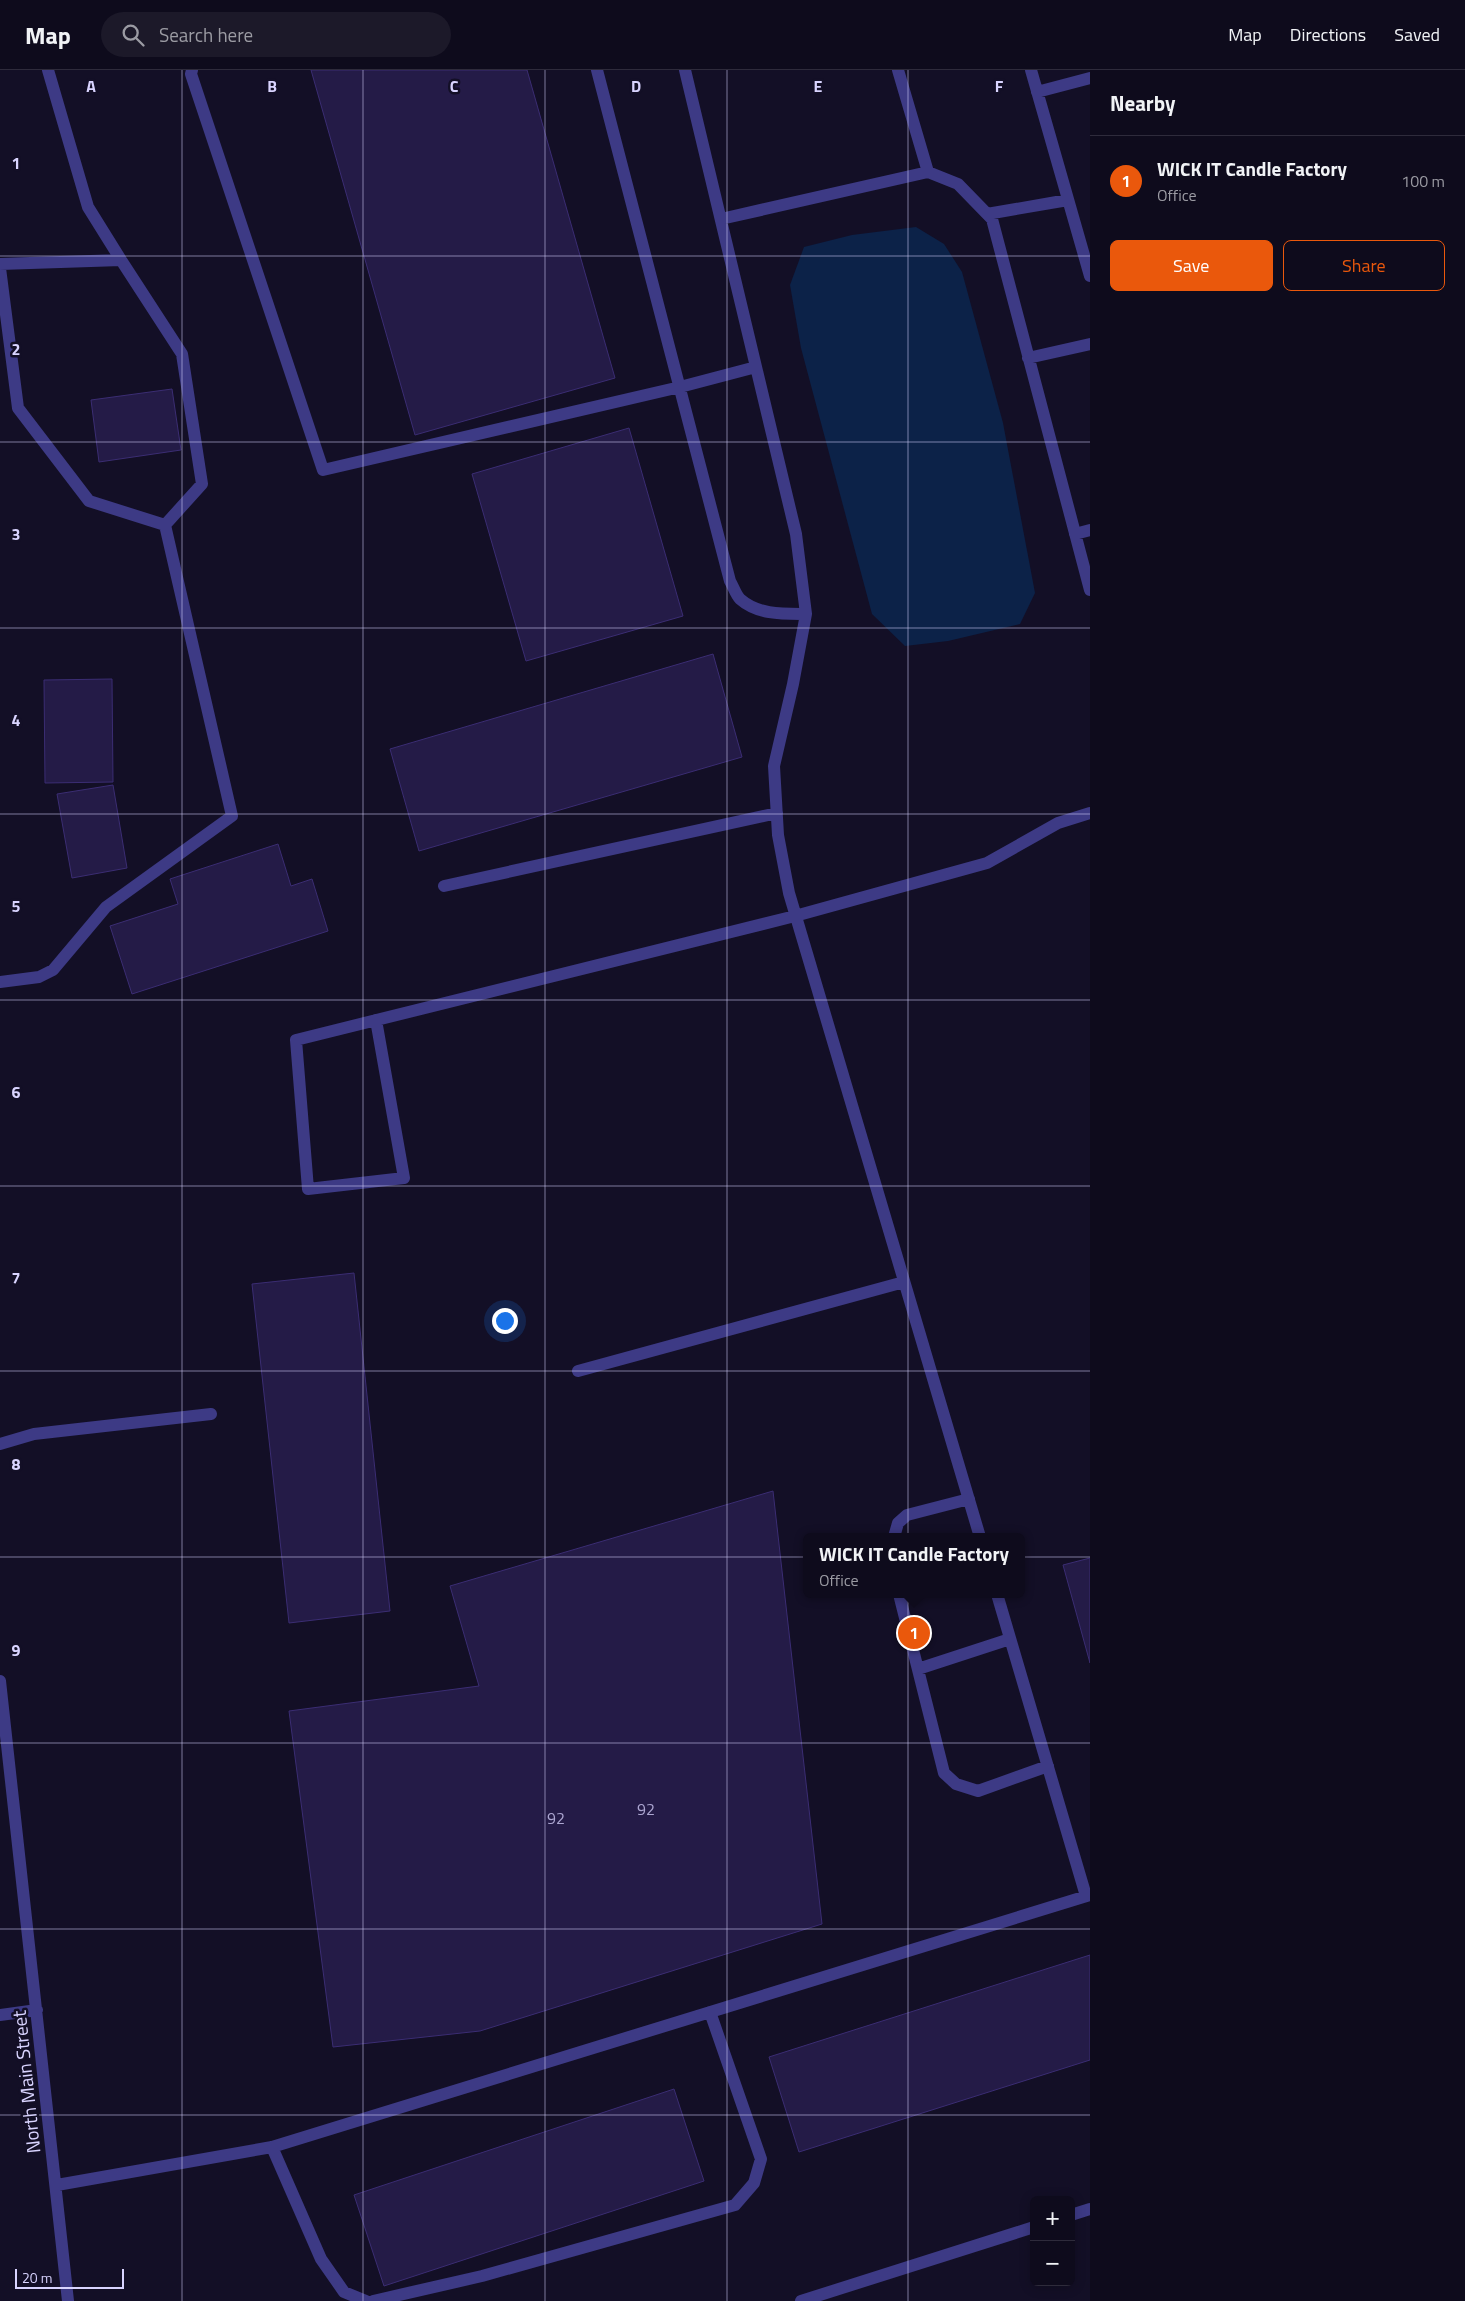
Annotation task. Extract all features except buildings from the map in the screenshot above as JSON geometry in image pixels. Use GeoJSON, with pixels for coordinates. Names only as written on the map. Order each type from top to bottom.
{"type":"FeatureCollection","features":[{"type":"Feature","properties":{"kind":"street"},"geometry":{"type":"LineString","coordinates":[[48,70],[88,208],[182,354],[202,484],[165,526]]}},
{"type":"Feature","properties":{"kind":"street"},"geometry":{"type":"LineString","coordinates":[[192,70],[191,74],[323,470],[756,368]]}},
{"type":"Feature","properties":{"kind":"street"},"geometry":{"type":"LineString","coordinates":[[597,70],[730,581],[740,598],[771,614],[806,614]]}},
{"type":"Feature","properties":{"kind":"street"},"geometry":{"type":"LineString","coordinates":[[685,70],[796,534],[806,614],[794,684],[774,766],[778,835],[795,916],[979,1533]]}},
{"type":"Feature","properties":{"kind":"street"},"geometry":{"type":"LineString","coordinates":[[898,70],[928,172]]}},
{"type":"Feature","properties":{"kind":"street"},"geometry":{"type":"LineString","coordinates":[[1031,70],[1090,276]]}},
{"type":"Feature","properties":{"kind":"street"},"geometry":{"type":"LineString","coordinates":[[1037,92],[1090,78]]}},
{"type":"Feature","properties":{"kind":"street"},"geometry":{"type":"LineString","coordinates":[[721,219],[928,172],[958,184],[992,219],[1090,590]]}},
{"type":"Feature","properties":{"kind":"street"},"geometry":{"type":"LineString","coordinates":[[987,214],[1068,200]]}},
{"type":"Feature","properties":{"kind":"street"},"geometry":{"type":"LineString","coordinates":[[0,264],[121,260]]}},
{"type":"Feature","properties":{"kind":"street"},"geometry":{"type":"LineString","coordinates":[[0,268],[18,408],[88,501],[165,526]]}},
{"type":"Feature","properties":{"kind":"street"},"geometry":{"type":"LineString","coordinates":[[1028,358],[1090,344]]}},
{"type":"Feature","properties":{"kind":"street"},"geometry":{"type":"LineString","coordinates":[[0,982],[39,977],[53,970],[106,907],[232,816],[165,526]]}},
{"type":"Feature","properties":{"kind":"street"},"geometry":{"type":"LineString","coordinates":[[1075,534],[1090,530]]}},
{"type":"Feature","properties":{"kind":"street"},"geometry":{"type":"LineString","coordinates":[[444,886],[777,813]]}},
{"type":"Feature","properties":{"kind":"street"},"geometry":{"type":"LineString","coordinates":[[376,1020],[404,1178],[308,1189],[296,1040],[376,1020],[795,916],[987,863],[1058,823],[1090,813]]}},
{"type":"Feature","properties":{"kind":"street"},"geometry":{"type":"LineString","coordinates":[[578,1371],[904,1282]]}},
{"type":"Feature","properties":{"kind":"street"},"geometry":{"type":"LineString","coordinates":[[0,1444],[34,1434],[211,1414]]}},
{"type":"Feature","properties":{"kind":"street"},"geometry":{"type":"LineString","coordinates":[[895,1533],[898,1523],[907,1515],[969,1499]]}},
{"type":"Feature","properties":{"kind":"street"},"geometry":{"type":"LineString","coordinates":[[900,1598],[944,1772],[956,1784],[978,1791],[1048,1766]]}},
{"type":"Feature","properties":{"kind":"street"},"geometry":{"type":"LineString","coordinates":[[56,2185],[272,2147],[1088,1896],[998,1598]]}},
{"type":"Feature","properties":{"kind":"street"},"geometry":{"type":"LineString","coordinates":[[918,1669],[1010,1639]]}},
{"type":"Feature","properties":{"kind":"street","name":"North Main Street"},"geometry":{"type":"LineString","coordinates":[[0,1681],[68,2301]]}},
{"type":"Feature","properties":{"kind":"street"},"geometry":{"type":"LineString","coordinates":[[0,2015],[37,2010]]}},
{"type":"Feature","properties":{"kind":"street"},"geometry":{"type":"LineString","coordinates":[[373,2301],[482,2276],[735,2205],[754,2183],[761,2159],[710,2012]]}},
{"type":"Feature","properties":{"kind":"street"},"geometry":{"type":"LineString","coordinates":[[272,2147],[321,2258],[344,2292],[366,2301]]}},
{"type":"Feature","properties":{"kind":"street"},"geometry":{"type":"LineString","coordinates":[[1075,2214],[1090,2209]]}},
{"type":"Feature","properties":{"kind":"street"},"geometry":{"type":"LineString","coordinates":[[801,2301],[1030,2228]]}},
{"type":"Feature","properties":{"kind":"water"},"geometry":{"type":"Polygon","coordinates":[[[916,227],[944,244],[962,272],[1003,423],[1035,593],[1020,624],[948,641],[905,646],[872,614],[801,348],[790,285],[804,247],[852,235],[916,227]]]}},
{"type":"Feature","properties":{"kind":"place","name":"WICK IT Candle Factory"},"geometry":{"type":"Point","coordinates":[914,1633]}}]}
